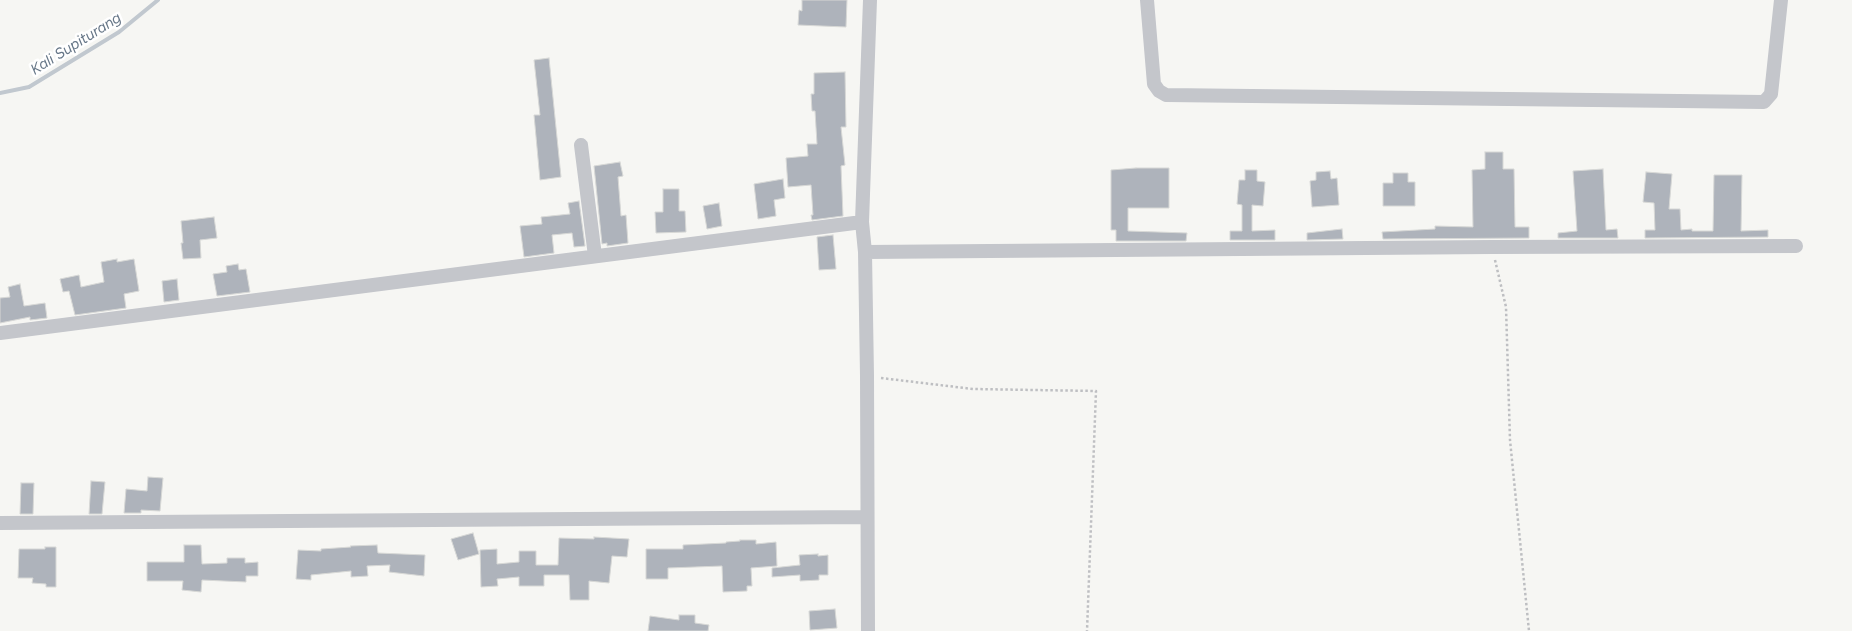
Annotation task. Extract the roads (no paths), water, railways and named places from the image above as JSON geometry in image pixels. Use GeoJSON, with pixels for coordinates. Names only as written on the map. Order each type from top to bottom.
{"type":"FeatureCollection","features":[{"type":"Feature","properties":{"kind":"street"},"geometry":{"type":"LineString","coordinates":[[868,631],[866,518],[867,376],[862,222],[870,0]]}},
{"type":"Feature","properties":{"kind":"street"},"geometry":{"type":"LineString","coordinates":[[1147,0],[1154,84],[1159,91],[1166,95],[1764,102],[1771,94],[1781,0]]}},
{"type":"Feature","properties":{"kind":"street"},"geometry":{"type":"LineString","coordinates":[[581,145],[595,256]]}},
{"type":"Feature","properties":{"kind":"street"},"geometry":{"type":"LineString","coordinates":[[0,333],[862,222]]}},
{"type":"Feature","properties":{"kind":"street"},"geometry":{"type":"LineString","coordinates":[[864,252],[1796,246]]}},
{"type":"Feature","properties":{"kind":"street"},"geometry":{"type":"LineString","coordinates":[[0,523],[866,518]]}},
{"type":"Feature","properties":{"kind":"waterway","name":"Kali Supiturang"},"geometry":{"type":"LineString","coordinates":[[0,93],[29,87],[119,32],[158,0]]}}]}
